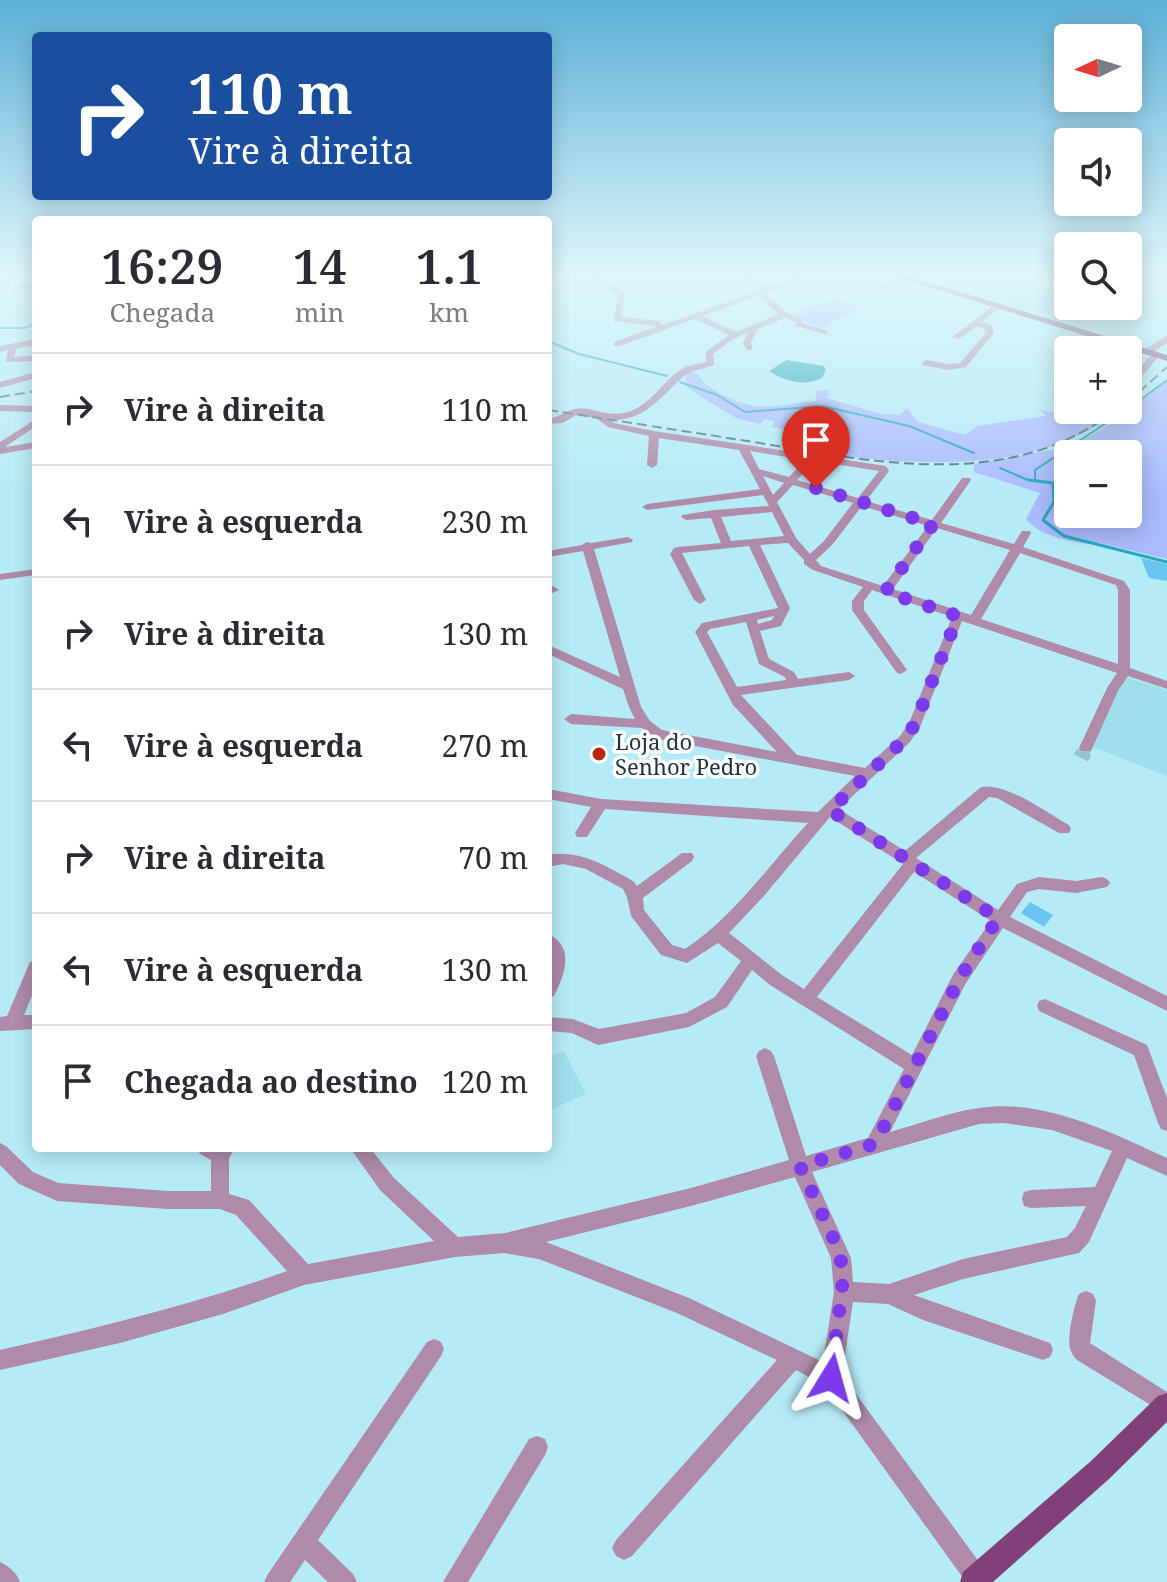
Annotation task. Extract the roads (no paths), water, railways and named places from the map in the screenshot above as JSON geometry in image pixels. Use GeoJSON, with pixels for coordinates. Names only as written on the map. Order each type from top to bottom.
{"type":"FeatureCollection","features":[{"type":"Feature","properties":{"kind":"main road"},"geometry":{"type":"LineString","coordinates":[[1141,349],[1161,355]]}},
{"type":"Feature","properties":{"kind":"main road"},"geometry":{"type":"LineString","coordinates":[[975,1580],[1100,1470],[1167,1405]]}},
{"type":"Feature","properties":{"kind":"street"},"geometry":{"type":"LineString","coordinates":[[12,349],[9,360],[32,358]]}},
{"type":"Feature","properties":{"kind":"street"},"geometry":{"type":"LineString","coordinates":[[552,425],[574,412],[623,418],[637,415],[675,384],[685,370],[711,363],[715,349]]}},
{"type":"Feature","properties":{"kind":"street"},"geometry":{"type":"LineString","coordinates":[[926,363],[948,367],[963,365],[977,349]]}},
{"type":"Feature","properties":{"kind":"street"},"geometry":{"type":"LineString","coordinates":[[1142,373],[1161,355]]}},
{"type":"Feature","properties":{"kind":"street"},"geometry":{"type":"LineString","coordinates":[[0,385],[32,376]]}},
{"type":"Feature","properties":{"kind":"street"},"geometry":{"type":"LineString","coordinates":[[0,408],[32,409]]}},
{"type":"Feature","properties":{"kind":"street"},"geometry":{"type":"LineString","coordinates":[[599,415],[611,425],[654,434],[882,468],[884,471],[862,501],[808,562]]}},
{"type":"Feature","properties":{"kind":"street"},"geometry":{"type":"LineString","coordinates":[[0,449],[32,425]]}},
{"type":"Feature","properties":{"kind":"street"},"geometry":{"type":"LineString","coordinates":[[652,465],[654,434]]}},
{"type":"Feature","properties":{"kind":"street"},"geometry":{"type":"LineString","coordinates":[[0,449],[32,445]]}},
{"type":"Feature","properties":{"kind":"street"},"geometry":{"type":"LineString","coordinates":[[743,447],[791,539],[808,562],[869,587],[1167,685]]}},
{"type":"Feature","properties":{"kind":"street"},"geometry":{"type":"LineString","coordinates":[[686,517],[773,506],[811,459]]}},
{"type":"Feature","properties":{"kind":"street"},"geometry":{"type":"LineString","coordinates":[[756,471],[862,501],[1120,583],[1124,590],[1124,672],[1113,688],[1086,748]]}},
{"type":"Feature","properties":{"kind":"street"},"geometry":{"type":"LineString","coordinates":[[885,592],[966,480]]}},
{"type":"Feature","properties":{"kind":"street"},"geometry":{"type":"LineString","coordinates":[[647,507],[766,491]]}},
{"type":"Feature","properties":{"kind":"street"},"geometry":{"type":"LineString","coordinates":[[714,513],[727,544]]}},
{"type":"Feature","properties":{"kind":"street"},"geometry":{"type":"LineString","coordinates":[[974,620],[1026,533]]}},
{"type":"Feature","properties":{"kind":"street"},"geometry":{"type":"LineString","coordinates":[[700,600],[676,554],[684,548],[791,539]]}},
{"type":"Feature","properties":{"kind":"street"},"geometry":{"type":"LineString","coordinates":[[552,553],[628,540]]}},
{"type":"Feature","properties":{"kind":"street"},"geometry":{"type":"LineString","coordinates":[[753,543],[782,602],[777,623],[706,626],[701,632],[744,710],[792,759]]}},
{"type":"Feature","properties":{"kind":"street"},"geometry":{"type":"LineString","coordinates":[[587,545],[630,687],[645,724],[658,734],[869,774]]}},
{"type":"Feature","properties":{"kind":"street"},"geometry":{"type":"LineString","coordinates":[[0,577],[32,573]]}},
{"type":"Feature","properties":{"kind":"street"},"geometry":{"type":"LineString","coordinates":[[869,587],[858,601],[858,610],[901,670]]}},
{"type":"Feature","properties":{"kind":"street"},"geometry":{"type":"LineString","coordinates":[[552,860],[563,858],[599,867],[628,885],[635,896],[634,905],[640,918],[667,950],[687,956],[718,934],[826,814],[905,739],[915,724],[958,616]]}},
{"type":"Feature","properties":{"kind":"street"},"geometry":{"type":"LineString","coordinates":[[753,624],[763,661],[790,675],[793,683]]}},
{"type":"Feature","properties":{"kind":"street"},"geometry":{"type":"LineString","coordinates":[[552,653],[630,687]]}},
{"type":"Feature","properties":{"kind":"street"},"geometry":{"type":"LineString","coordinates":[[732,692],[849,676]]}},
{"type":"Feature","properties":{"kind":"street"},"geometry":{"type":"LineString","coordinates":[[571,719],[645,724]]}},
{"type":"Feature","properties":{"kind":"street"},"geometry":{"type":"LineString","coordinates":[[807,997],[909,861],[986,791],[1000,793],[1064,829]]}},
{"type":"Feature","properties":{"kind":"street"},"geometry":{"type":"LineString","coordinates":[[552,795],[601,804],[826,814],[909,861],[998,918],[1167,1004]]}},
{"type":"Feature","properties":{"kind":"street"},"geometry":{"type":"LineString","coordinates":[[582,833],[601,804]]}},
{"type":"Feature","properties":{"kind":"street"},"geometry":{"type":"LineString","coordinates":[[635,896],[650,889],[687,857]]}},
{"type":"Feature","properties":{"kind":"street"},"geometry":{"type":"LineString","coordinates":[[875,1144],[960,978],[998,918],[1022,888],[1039,883],[1076,887],[1102,883]]}},
{"type":"Feature","properties":{"kind":"street"},"geometry":{"type":"LineString","coordinates":[[718,934],[749,962],[916,1067]]}},
{"type":"Feature","properties":{"kind":"street"},"geometry":{"type":"LineString","coordinates":[[552,945],[559,953],[560,962],[552,981]]}},
{"type":"Feature","properties":{"kind":"street"},"geometry":{"type":"LineString","coordinates":[[552,1024],[573,1026],[598,1037],[689,1020],[721,1002],[732,981],[749,962]]}},
{"type":"Feature","properties":{"kind":"street"},"geometry":{"type":"LineString","coordinates":[[32,975],[7,1023],[32,1022]]}},
{"type":"Feature","properties":{"kind":"street"},"geometry":{"type":"LineString","coordinates":[[1045,1006],[1141,1050],[1167,1123]]}},
{"type":"Feature","properties":{"kind":"street"},"geometry":{"type":"LineString","coordinates":[[765,1056],[800,1166],[841,1258],[844,1292],[831,1378]]}},
{"type":"Feature","properties":{"kind":"street"},"geometry":{"type":"LineString","coordinates":[[0,1360],[120,1333],[223,1304],[304,1275],[455,1247],[504,1243],[979,1116],[1006,1113],[1037,1115],[1167,1167]]}},
{"type":"Feature","properties":{"kind":"street"},"geometry":{"type":"LineString","coordinates":[[844,1292],[889,1294],[963,1269],[1072,1246],[1082,1235],[1097,1196],[1123,1147]]}},
{"type":"Feature","properties":{"kind":"street"},"geometry":{"type":"LineString","coordinates":[[0,1152],[26,1178],[57,1192],[168,1200],[220,1200],[242,1207],[304,1275]]}},
{"type":"Feature","properties":{"kind":"street"},"geometry":{"type":"LineString","coordinates":[[217,1152],[220,1200]]}},
{"type":"Feature","properties":{"kind":"street"},"geometry":{"type":"LineString","coordinates":[[362,1152],[387,1184],[455,1247]]}},
{"type":"Feature","properties":{"kind":"street"},"geometry":{"type":"LineString","coordinates":[[1031,1199],[1097,1196]]}},
{"type":"Feature","properties":{"kind":"street"},"geometry":{"type":"LineString","coordinates":[[504,1243],[539,1249],[603,1274],[794,1357],[831,1378],[975,1580]]}},
{"type":"Feature","properties":{"kind":"street"},"geometry":{"type":"LineString","coordinates":[[889,1294],[923,1310],[1043,1350]]}},
{"type":"Feature","properties":{"kind":"street"},"geometry":{"type":"LineString","coordinates":[[1086,1301],[1079,1346],[1084,1353],[1167,1405]]}},
{"type":"Feature","properties":{"kind":"street"},"geometry":{"type":"LineString","coordinates":[[276,1582],[434,1349]]}},
{"type":"Feature","properties":{"kind":"street"},"geometry":{"type":"LineString","coordinates":[[624,1548],[794,1357]]}},
{"type":"Feature","properties":{"kind":"street"},"geometry":{"type":"LineString","coordinates":[[455,1582],[537,1447]]}},
{"type":"Feature","properties":{"kind":"street"},"geometry":{"type":"LineString","coordinates":[[304,1543],[345,1582]]}},
{"type":"Feature","properties":{"kind":"street"},"geometry":{"type":"LineString","coordinates":[[0,1574],[8,1582]]}},
{"type":"Feature","properties":{"kind":"waterway"},"geometry":{"type":"LineString","coordinates":[[567,349],[667,376]]}},
{"type":"Feature","properties":{"kind":"waterway"},"geometry":{"type":"LineString","coordinates":[[1142,399],[1167,380]]}},
{"type":"Feature","properties":{"kind":"waterway"},"geometry":{"type":"LineString","coordinates":[[680,382],[717,395],[745,412],[822,406],[909,426],[974,453]]}},
{"type":"Feature","properties":{"kind":"waterway"},"geometry":{"type":"LineString","coordinates":[[1035,479],[1035,470],[1105,424]]}},
{"type":"Feature","properties":{"kind":"waterway"},"geometry":{"type":"LineString","coordinates":[[1000,468],[1037,481]]}},
{"type":"Feature","properties":{"kind":"waterway"},"geometry":{"type":"LineString","coordinates":[[1029,480],[1037,481]]}},
{"type":"Feature","properties":{"kind":"waterway"},"geometry":{"type":"LineString","coordinates":[[1037,481],[1046,482]]}},
{"type":"Feature","properties":{"kind":"waterway"},"geometry":{"type":"LineString","coordinates":[[1037,481],[1053,483],[1054,502],[1043,520],[1064,536],[1167,562]]}},
{"type":"Feature","properties":{"kind":"tunnel"},"geometry":{"type":"LineString","coordinates":[[1081,758],[1086,748]]}},
{"type":"Feature","properties":{"kind":"railway"},"geometry":{"type":"LineString","coordinates":[[1142,389],[1167,367]]}},
{"type":"Feature","properties":{"kind":"railway"},"geometry":{"type":"LineString","coordinates":[[0,397],[32,392]]}},
{"type":"Feature","properties":{"kind":"railway"},"geometry":{"type":"LineString","coordinates":[[552,411],[851,458],[927,464],[964,464],[1037,451],[1095,424]]}},
{"type":"Feature","properties":{"kind":"place","name":"Loja do Senhor Pedro"},"geometry":{"type":"Point","coordinates":[599,754]}}]}
